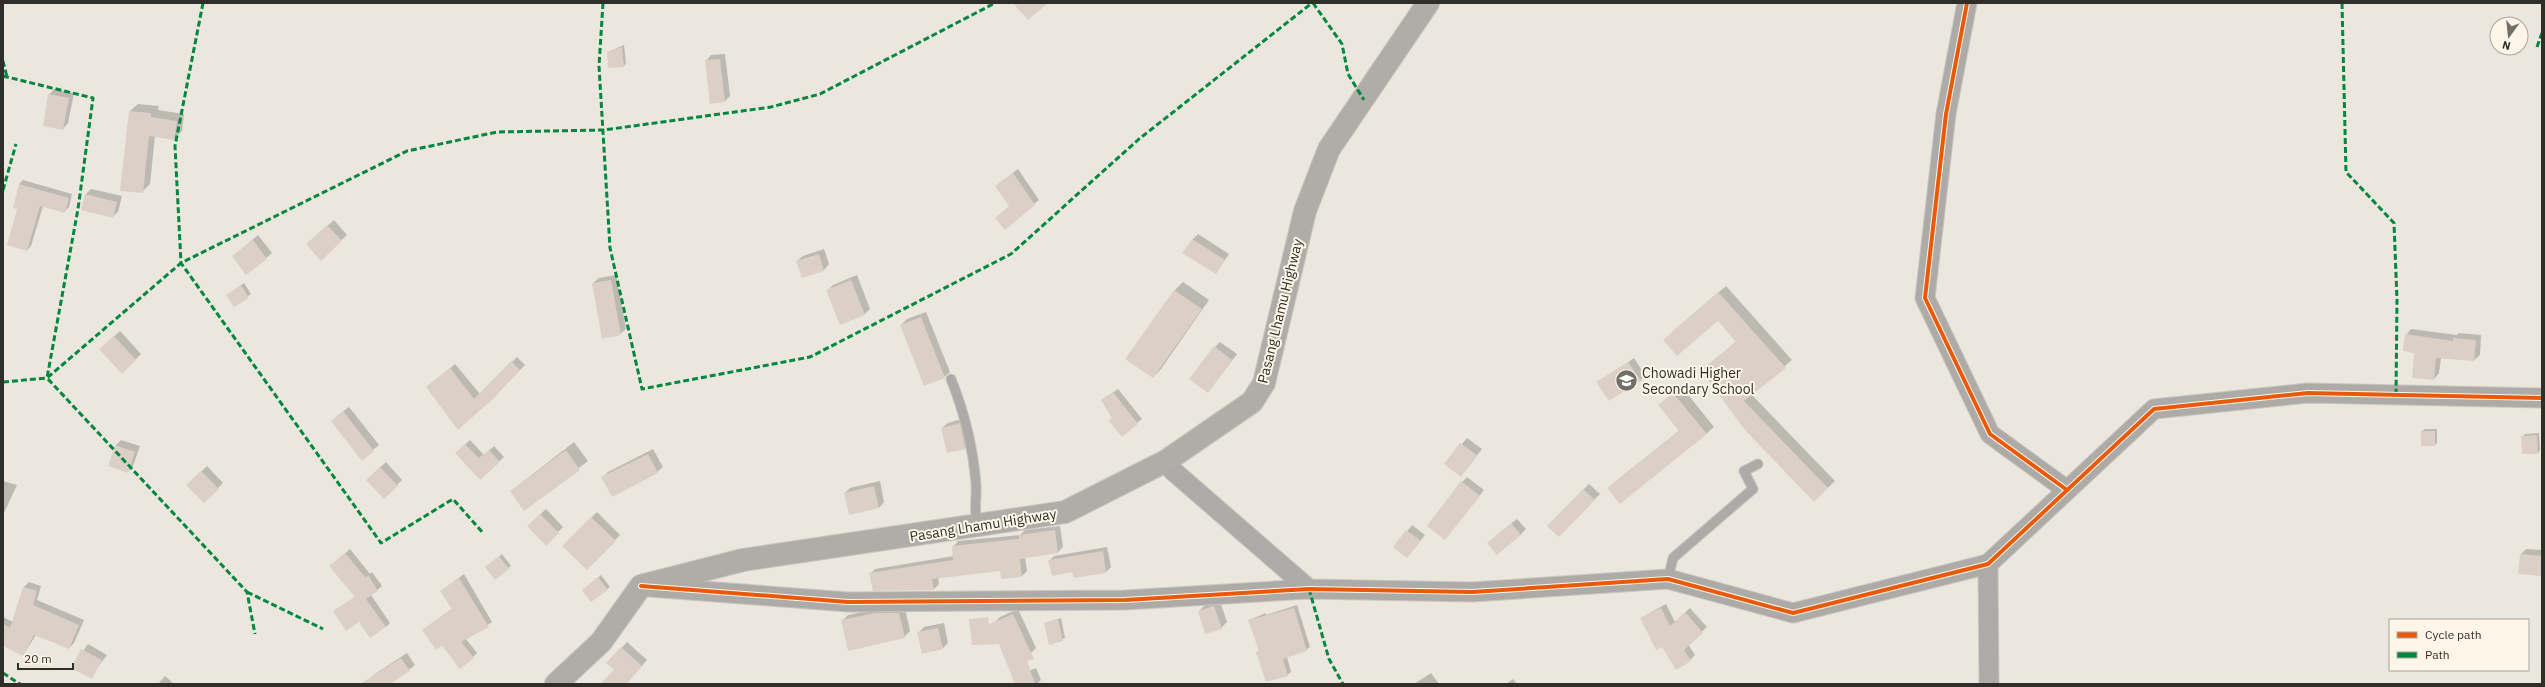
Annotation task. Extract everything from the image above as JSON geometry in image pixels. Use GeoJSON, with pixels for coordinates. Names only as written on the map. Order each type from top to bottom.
{"type":"FeatureCollection","features":[{"type":"Feature","properties":{"kind":"main road","name":"Pasang Lhamu Highway"},"geometry":{"type":"LineString","coordinates":[[641,586],[743,560],[878,542],[978,524],[1065,512],[1166,461],[1252,402],[1264,383],[1305,211],[1329,149],[1428,3]]}},
{"type":"Feature","properties":{"kind":"main road"},"geometry":{"type":"LineString","coordinates":[[556,684],[601,642],[641,586]]}},
{"type":"Feature","properties":{"kind":"street"},"geometry":{"type":"LineString","coordinates":[[1967,3],[1946,114],[1925,298],[1990,434],[2067,490]]}},
{"type":"Feature","properties":{"kind":"street"},"geometry":{"type":"LineString","coordinates":[[641,586],[848,602],[1125,600],[1308,590],[1472,592],[1668,579],[1793,612],[1988,564],[2154,409],[2308,392],[2542,398]]}},
{"type":"Feature","properties":{"kind":"street"},"geometry":{"type":"LineString","coordinates":[[1166,461],[1172,470],[1308,590]]}},
{"type":"Feature","properties":{"kind":"street"},"geometry":{"type":"LineString","coordinates":[[1988,564],[1990,684]]}},
{"type":"Feature","properties":{"kind":"lane"},"geometry":{"type":"LineString","coordinates":[[951,379],[966,415],[976,485],[975,517],[978,524]]}},
{"type":"Feature","properties":{"kind":"lane"},"geometry":{"type":"LineString","coordinates":[[1668,579],[1673,558],[1753,489],[1744,471],[1758,464]]}},
{"type":"Feature","properties":{"kind":"building"},"geometry":{"type":"Polygon","coordinates":[[[1013,3],[1048,3],[1028,20],[1013,3]]]}},
{"type":"Feature","properties":{"kind":"building"},"geometry":{"type":"Polygon","coordinates":[[[622,47],[624,67],[608,68],[607,52],[622,47]]]}},
{"type":"Feature","properties":{"kind":"building"},"geometry":{"type":"Polygon","coordinates":[[[720,59],[725,102],[710,104],[705,60],[720,59]]]}},
{"type":"Feature","properties":{"kind":"building"},"geometry":{"type":"Polygon","coordinates":[[[48,94],[69,98],[63,130],[43,126],[48,94]]]}},
{"type":"Feature","properties":{"kind":"building"},"geometry":{"type":"Polygon","coordinates":[[[129,111],[151,113],[151,117],[177,121],[174,140],[149,136],[143,193],[120,191],[129,111]]]}},
{"type":"Feature","properties":{"kind":"building"},"geometry":{"type":"Polygon","coordinates":[[[1013,173],[1035,205],[1005,230],[995,218],[1009,206],[995,186],[1013,173]]]}},
{"type":"Feature","properties":{"kind":"building"},"geometry":{"type":"Polygon","coordinates":[[[19,184],[69,198],[65,213],[40,206],[27,251],[7,245],[17,209],[13,208],[19,184]]]}},
{"type":"Feature","properties":{"kind":"building"},"geometry":{"type":"Polygon","coordinates":[[[85,194],[117,202],[113,218],[81,210],[85,194]]]}},
{"type":"Feature","properties":{"kind":"building"},"geometry":{"type":"Polygon","coordinates":[[[327,225],[342,241],[321,261],[306,244],[327,225]]]}},
{"type":"Feature","properties":{"kind":"building"},"geometry":{"type":"Polygon","coordinates":[[[1192,239],[1225,260],[1216,274],[1182,253],[1192,239]]]}},
{"type":"Feature","properties":{"kind":"building"},"geometry":{"type":"Polygon","coordinates":[[[253,240],[267,259],[246,275],[232,256],[253,240]]]}},
{"type":"Feature","properties":{"kind":"building"},"geometry":{"type":"Polygon","coordinates":[[[819,254],[824,271],[802,278],[796,261],[819,254]]]}},
{"type":"Feature","properties":{"kind":"building"},"geometry":{"type":"Polygon","coordinates":[[[611,280],[621,335],[602,339],[592,283],[611,280]]]}},
{"type":"Feature","properties":{"kind":"building"},"geometry":{"type":"Polygon","coordinates":[[[851,280],[865,315],[840,325],[826,290],[851,280]]]}},
{"type":"Feature","properties":{"kind":"building"},"geometry":{"type":"Polygon","coordinates":[[[241,285],[249,298],[234,307],[226,295],[241,285]]]}},
{"type":"Feature","properties":{"kind":"building"},"geometry":{"type":"Polygon","coordinates":[[[1174,290],[1202,309],[1153,378],[1125,359],[1174,290]]]}},
{"type":"Feature","properties":{"kind":"building"},"geometry":{"type":"Polygon","coordinates":[[[1718,292],[1786,368],[1744,401],[1828,488],[1814,502],[1744,429],[1701,370],[1736,342],[1718,321],[1677,356],[1663,340],[1718,292]]]}},
{"type":"Feature","properties":{"kind":"building"},"geometry":{"type":"Polygon","coordinates":[[[921,317],[945,378],[924,386],[900,325],[921,317]]]}},
{"type":"Feature","properties":{"kind":"building"},"geometry":{"type":"Polygon","coordinates":[[[2405,334],[2453,341],[2453,338],[2476,340],[2474,361],[2436,358],[2434,380],[2412,378],[2414,353],[2403,351],[2405,334]]]}},
{"type":"Feature","properties":{"kind":"building"},"geometry":{"type":"Polygon","coordinates":[[[114,336],[136,360],[122,374],[99,349],[114,336]]]}},
{"type":"Feature","properties":{"kind":"building"},"geometry":{"type":"Polygon","coordinates":[[[1214,346],[1232,360],[1208,393],[1189,379],[1214,346]]]}},
{"type":"Feature","properties":{"kind":"building"},"geometry":{"type":"Polygon","coordinates":[[[511,361],[520,370],[494,398],[458,430],[426,387],[450,368],[474,399],[511,361]]]}},
{"type":"Feature","properties":{"kind":"building"},"geometry":{"type":"Polygon","coordinates":[[[1628,362],[1641,381],[1609,401],[1596,382],[1628,362]]]}},
{"type":"Feature","properties":{"kind":"building"},"geometry":{"type":"Polygon","coordinates":[[[1113,392],[1138,424],[1122,437],[1109,421],[1112,418],[1101,400],[1113,392]]]}},
{"type":"Feature","properties":{"kind":"building"},"geometry":{"type":"Polygon","coordinates":[[[1673,393],[1707,434],[1620,504],[1607,488],[1679,431],[1658,405],[1673,393]]]}},
{"type":"Feature","properties":{"kind":"building"},"geometry":{"type":"Polygon","coordinates":[[[343,411],[374,451],[362,461],[331,421],[343,411]]]}},
{"type":"Feature","properties":{"kind":"building"},"geometry":{"type":"Polygon","coordinates":[[[960,423],[965,449],[947,453],[941,428],[960,423]]]}},
{"type":"Feature","properties":{"kind":"building"},"geometry":{"type":"Polygon","coordinates":[[[2421,431],[2435,431],[2435,446],[2421,446],[2421,431]]]}},
{"type":"Feature","properties":{"kind":"building"},"geometry":{"type":"Polygon","coordinates":[[[2537,435],[2538,454],[2522,454],[2521,436],[2537,435]]]}},
{"type":"Feature","properties":{"kind":"building"},"geometry":{"type":"Polygon","coordinates":[[[1460,443],[1477,455],[1461,477],[1444,464],[1460,443]]]}},
{"type":"Feature","properties":{"kind":"building"},"geometry":{"type":"Polygon","coordinates":[[[465,444],[479,458],[489,450],[500,462],[480,480],[455,453],[465,444]]]}},
{"type":"Feature","properties":{"kind":"building"},"geometry":{"type":"Polygon","coordinates":[[[115,445],[135,452],[128,473],[108,466],[115,445]]]}},
{"type":"Feature","properties":{"kind":"building"},"geometry":{"type":"Polygon","coordinates":[[[566,450],[580,470],[524,511],[510,491],[566,450]]]}},
{"type":"Feature","properties":{"kind":"building"},"geometry":{"type":"Polygon","coordinates":[[[648,454],[658,473],[612,497],[601,477],[648,454]]]}},
{"type":"Feature","properties":{"kind":"building"},"geometry":{"type":"Polygon","coordinates":[[[380,467],[398,486],[384,499],[366,480],[380,467]]]}},
{"type":"Feature","properties":{"kind":"building"},"geometry":{"type":"Polygon","coordinates":[[[201,471],[219,489],[204,503],[186,485],[201,471]]]}},
{"type":"Feature","properties":{"kind":"building"},"geometry":{"type":"Polygon","coordinates":[[[1461,481],[1480,496],[1445,540],[1427,526],[1461,481]]]}},
{"type":"Feature","properties":{"kind":"building"},"geometry":{"type":"Polygon","coordinates":[[[874,486],[879,508],[849,515],[844,493],[874,486]]]}},
{"type":"Feature","properties":{"kind":"building"},"geometry":{"type":"Polygon","coordinates":[[[1583,489],[1595,500],[1559,537],[1547,526],[1583,489]]]}},
{"type":"Feature","properties":{"kind":"building"},"geometry":{"type":"Polygon","coordinates":[[[540,514],[559,533],[546,546],[527,526],[540,514]]]}},
{"type":"Feature","properties":{"kind":"building"},"geometry":{"type":"Polygon","coordinates":[[[591,517],[616,541],[587,570],[562,546],[591,517]]]}},
{"type":"Feature","properties":{"kind":"building"},"geometry":{"type":"Polygon","coordinates":[[[1511,523],[1521,535],[1497,555],[1487,543],[1511,523]]]}},
{"type":"Feature","properties":{"kind":"building"},"geometry":{"type":"Polygon","coordinates":[[[1055,530],[1058,553],[1020,559],[1022,577],[1001,579],[1000,571],[932,579],[934,590],[873,591],[869,573],[953,560],[952,546],[1019,539],[1019,535],[1055,530]]]}},
{"type":"Feature","properties":{"kind":"building"},"geometry":{"type":"Polygon","coordinates":[[[1406,530],[1421,541],[1407,558],[1393,547],[1406,530]]]}},
{"type":"Feature","properties":{"kind":"building"},"geometry":{"type":"Polygon","coordinates":[[[1103,551],[1106,573],[1074,578],[1072,572],[1052,576],[1048,560],[1103,551]]]}},
{"type":"Feature","properties":{"kind":"building"},"geometry":{"type":"Polygon","coordinates":[[[345,553],[366,578],[368,575],[378,591],[366,599],[386,627],[370,638],[359,622],[346,631],[333,611],[355,597],[329,566],[345,553]]]}},
{"type":"Feature","properties":{"kind":"building"},"geometry":{"type":"Polygon","coordinates":[[[2520,554],[2542,556],[2541,576],[2518,574],[2520,554]]]}},
{"type":"Feature","properties":{"kind":"building"},"geometry":{"type":"Polygon","coordinates":[[[499,556],[509,569],[495,580],[485,567],[499,556]]]}},
{"type":"Feature","properties":{"kind":"building"},"geometry":{"type":"Polygon","coordinates":[[[598,577],[608,590],[591,602],[582,590],[598,577]]]}},
{"type":"Feature","properties":{"kind":"building"},"geometry":{"type":"Polygon","coordinates":[[[459,578],[489,627],[461,642],[474,658],[460,669],[442,646],[436,650],[422,630],[452,609],[440,591],[459,578]]]}},
{"type":"Feature","properties":{"kind":"building"},"geometry":{"type":"Polygon","coordinates":[[[23,587],[37,591],[33,605],[79,625],[69,649],[34,635],[23,656],[3,646],[3,624],[10,628],[23,587]]]}},
{"type":"Feature","properties":{"kind":"building"},"geometry":{"type":"Polygon","coordinates":[[[1214,606],[1222,629],[1205,634],[1198,611],[1214,606]]]}},
{"type":"Feature","properties":{"kind":"building"},"geometry":{"type":"Polygon","coordinates":[[[1294,608],[1307,651],[1283,659],[1288,676],[1266,682],[1256,652],[1259,651],[1248,620],[1294,608]]]}},
{"type":"Feature","properties":{"kind":"building"},"geometry":{"type":"Polygon","coordinates":[[[1661,608],[1670,626],[1685,612],[1703,633],[1684,650],[1691,661],[1676,670],[1662,647],[1656,650],[1640,618],[1661,608]]]}},
{"type":"Feature","properties":{"kind":"building"},"geometry":{"type":"Polygon","coordinates":[[[875,613],[899,613],[905,638],[848,651],[841,620],[875,613]]]}},
{"type":"Feature","properties":{"kind":"building"},"geometry":{"type":"Polygon","coordinates":[[[1013,614],[1034,659],[1027,661],[1035,684],[1015,684],[999,644],[972,645],[969,619],[988,617],[989,624],[1013,614]]]}},
{"type":"Feature","properties":{"kind":"building"},"geometry":{"type":"Polygon","coordinates":[[[1058,619],[1063,641],[1049,645],[1044,623],[1058,619]]]}},
{"type":"Feature","properties":{"kind":"building"},"geometry":{"type":"Polygon","coordinates":[[[938,628],[943,649],[922,654],[917,632],[938,628]]]}},
{"type":"Feature","properties":{"kind":"building"},"geometry":{"type":"Polygon","coordinates":[[[621,647],[642,666],[626,684],[600,684],[614,670],[606,663],[621,647]]]}},
{"type":"Feature","properties":{"kind":"building"},"geometry":{"type":"Polygon","coordinates":[[[81,649],[102,660],[92,679],[71,668],[81,649]]]}},
{"type":"Feature","properties":{"kind":"building"},"geometry":{"type":"Polygon","coordinates":[[[401,658],[410,671],[390,684],[360,684],[401,658]]]}},
{"type":"Feature","properties":{"kind":"marked path"},"geometry":{"type":"LineString","coordinates":[[203,3],[175,146],[181,263],[381,543],[453,499],[483,533]]}},
{"type":"Feature","properties":{"kind":"marked path"},"geometry":{"type":"LineString","coordinates":[[603,3],[599,66],[610,248],[642,389],[810,357],[1011,254],[1139,139],[1312,3]]}},
{"type":"Feature","properties":{"kind":"marked path"},"geometry":{"type":"LineString","coordinates":[[3,382],[47,378],[181,263],[407,151],[497,132],[604,130],[771,107],[820,94],[995,3]]}},
{"type":"Feature","properties":{"kind":"marked path"},"geometry":{"type":"LineString","coordinates":[[1313,3],[1342,44],[1348,74],[1364,100]]}},
{"type":"Feature","properties":{"kind":"marked path"},"geometry":{"type":"LineString","coordinates":[[2342,3],[2346,172],[2394,223],[2397,300],[2396,394]]}},
{"type":"Feature","properties":{"kind":"marked path"},"geometry":{"type":"LineString","coordinates":[[2537,47],[2542,33]]}},
{"type":"Feature","properties":{"kind":"marked path"},"geometry":{"type":"LineString","coordinates":[[3,61],[7,77]]}},
{"type":"Feature","properties":{"kind":"marked path"},"geometry":{"type":"LineString","coordinates":[[3,76],[93,98],[78,209],[47,378],[247,592],[255,634]]}},
{"type":"Feature","properties":{"kind":"marked path"},"geometry":{"type":"LineString","coordinates":[[3,190],[16,144]]}},
{"type":"Feature","properties":{"kind":"marked path"},"geometry":{"type":"LineString","coordinates":[[1309,589],[1329,659],[1343,684]]}},
{"type":"Feature","properties":{"kind":"marked path"},"geometry":{"type":"LineString","coordinates":[[247,592],[323,629]]}},
{"type":"Feature","properties":{"kind":"marked path"},"geometry":{"type":"LineString","coordinates":[[3,673],[20,684]]}},
{"type":"Feature","properties":{"kind":"cycle path"},"geometry":{"type":"LineString","coordinates":[[1967,3],[1946,114],[1925,298],[1990,434],[2067,490]]}},
{"type":"Feature","properties":{"kind":"cycle path"},"geometry":{"type":"LineString","coordinates":[[641,586],[848,602],[1125,600],[1309,589],[1472,592],[1668,579],[1793,613],[1988,564],[2154,409],[2308,393],[2542,398]]}},
{"type":"Feature","properties":{"kind":"place","name":"Chowadi Higher Secondary School"},"geometry":{"type":"Point","coordinates":[1627,381]}}]}
